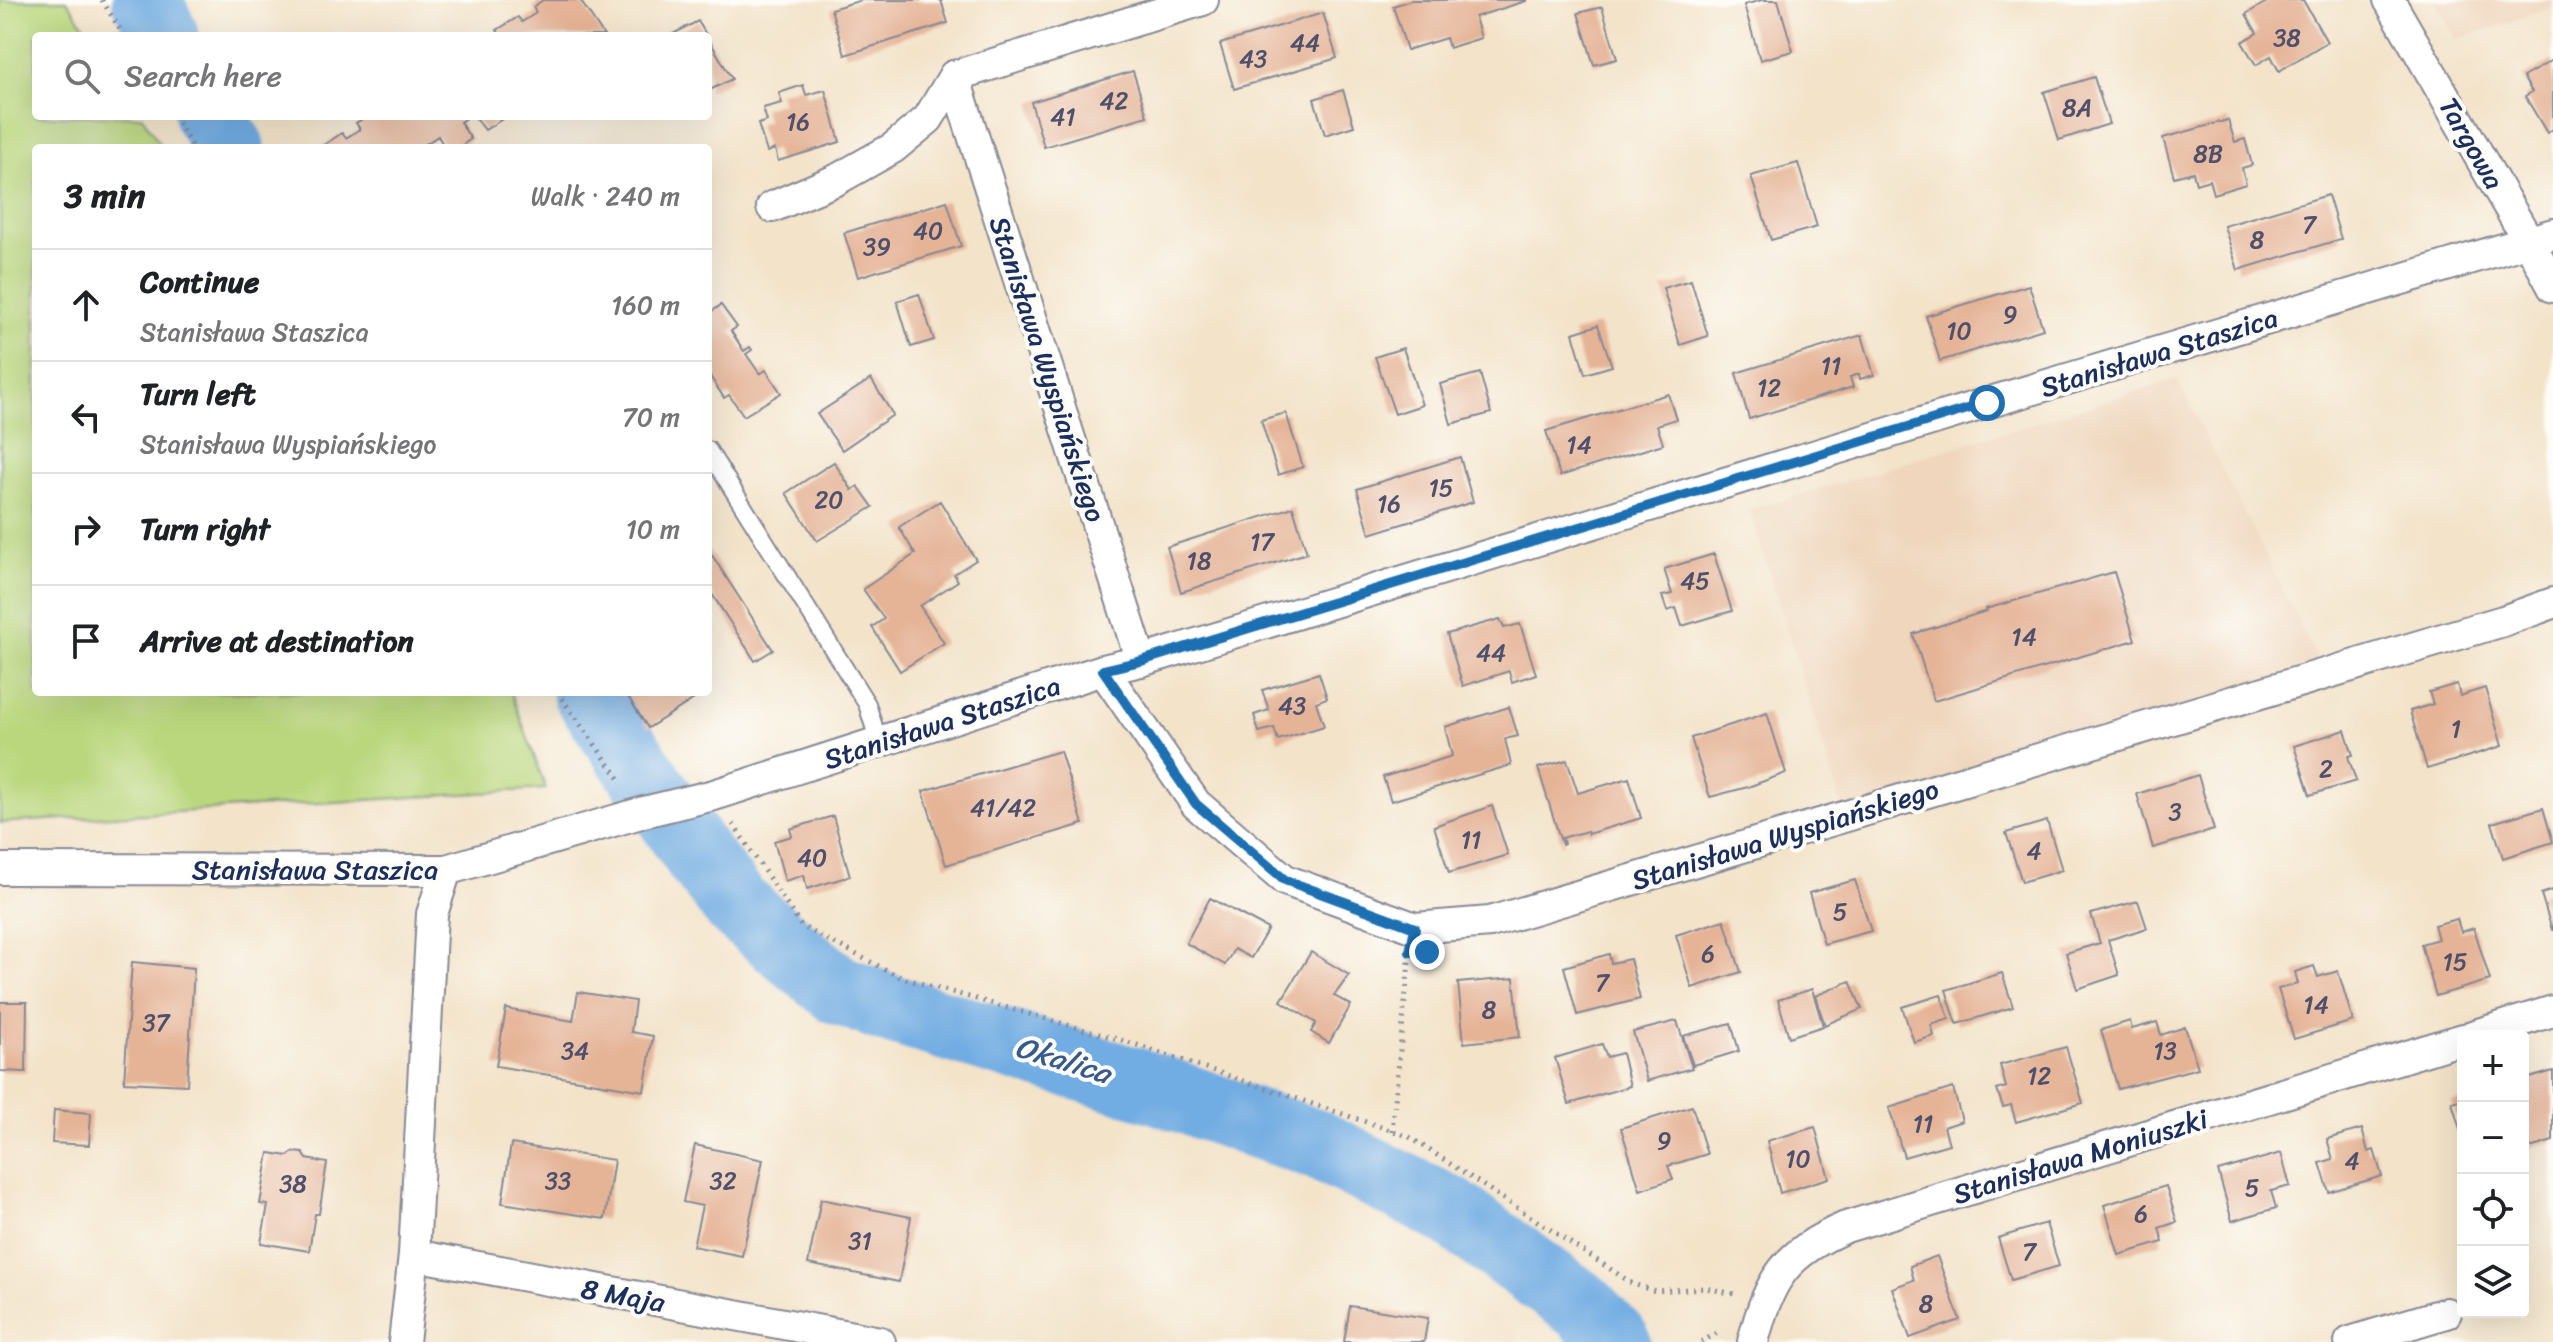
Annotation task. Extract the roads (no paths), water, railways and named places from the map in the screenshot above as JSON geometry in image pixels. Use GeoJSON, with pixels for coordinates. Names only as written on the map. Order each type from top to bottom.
{"type":"FeatureCollection","features":[{"type":"Feature","properties":{"kind":"street"},"geometry":{"type":"LineString","coordinates":[[772,207],[836,180],[893,148],[928,119],[954,76],[1203,0]]}},
{"type":"Feature","properties":{"kind":"street","name":"Targowa"},"geometry":{"type":"LineString","coordinates":[[2389,0],[2541,238],[2553,287]]}},
{"type":"Feature","properties":{"kind":"street","name":"Stanisława Wyspiańskiego"},"geometry":{"type":"LineString","coordinates":[[954,76],[1141,661]]}},
{"type":"Feature","properties":{"kind":"street","name":"Stanisława Staszica"},"geometry":{"type":"LineString","coordinates":[[0,869],[446,870],[644,812],[704,798],[1103,670],[2541,238]]}},
{"type":"Feature","properties":{"kind":"street","name":"Stanisława Wyspiańskiego"},"geometry":{"type":"LineString","coordinates":[[1103,670],[1196,804],[1285,880],[1415,928],[1490,922],[2503,621],[2553,603]]}},
{"type":"Feature","properties":{"kind":"street"},"geometry":{"type":"LineString","coordinates":[[404,1342],[414,1255],[432,914],[446,870]]}},
{"type":"Feature","properties":{"kind":"street"},"geometry":{"type":"LineString","coordinates":[[2491,1030],[2553,1011]]}},
{"type":"Feature","properties":{"kind":"street","name":"Stanisława Moniuszki"},"geometry":{"type":"LineString","coordinates":[[1753,1342],[1766,1300],[1793,1257],[1819,1238],[1846,1227],[2457,1041]]}},
{"type":"Feature","properties":{"kind":"street","name":"8 Maja"},"geometry":{"type":"LineString","coordinates":[[414,1255],[880,1342]]}},
{"type":"Feature","properties":{"kind":"street"},"geometry":{"type":"LineString","coordinates":[[2350,1342],[2446,1313]]}},
{"type":"Feature","properties":{"kind":"lane"},"geometry":{"type":"LineString","coordinates":[[712,456],[867,704],[879,743]]}},
{"type":"Feature","properties":{"kind":"waterway","name":"Okalica"},"geometry":{"type":"LineString","coordinates":[[147,0],[162,32]]}},
{"type":"Feature","properties":{"kind":"waterway","name":"Okalica"},"geometry":{"type":"LineString","coordinates":[[212,120],[227,144]]}},
{"type":"Feature","properties":{"kind":"waterway","name":"Okalica"},"geometry":{"type":"LineString","coordinates":[[590,696],[700,859],[738,907],[837,989],[884,1007],[1157,1089],[1318,1145],[1450,1211],[1583,1307],[1616,1342]]}}]}
